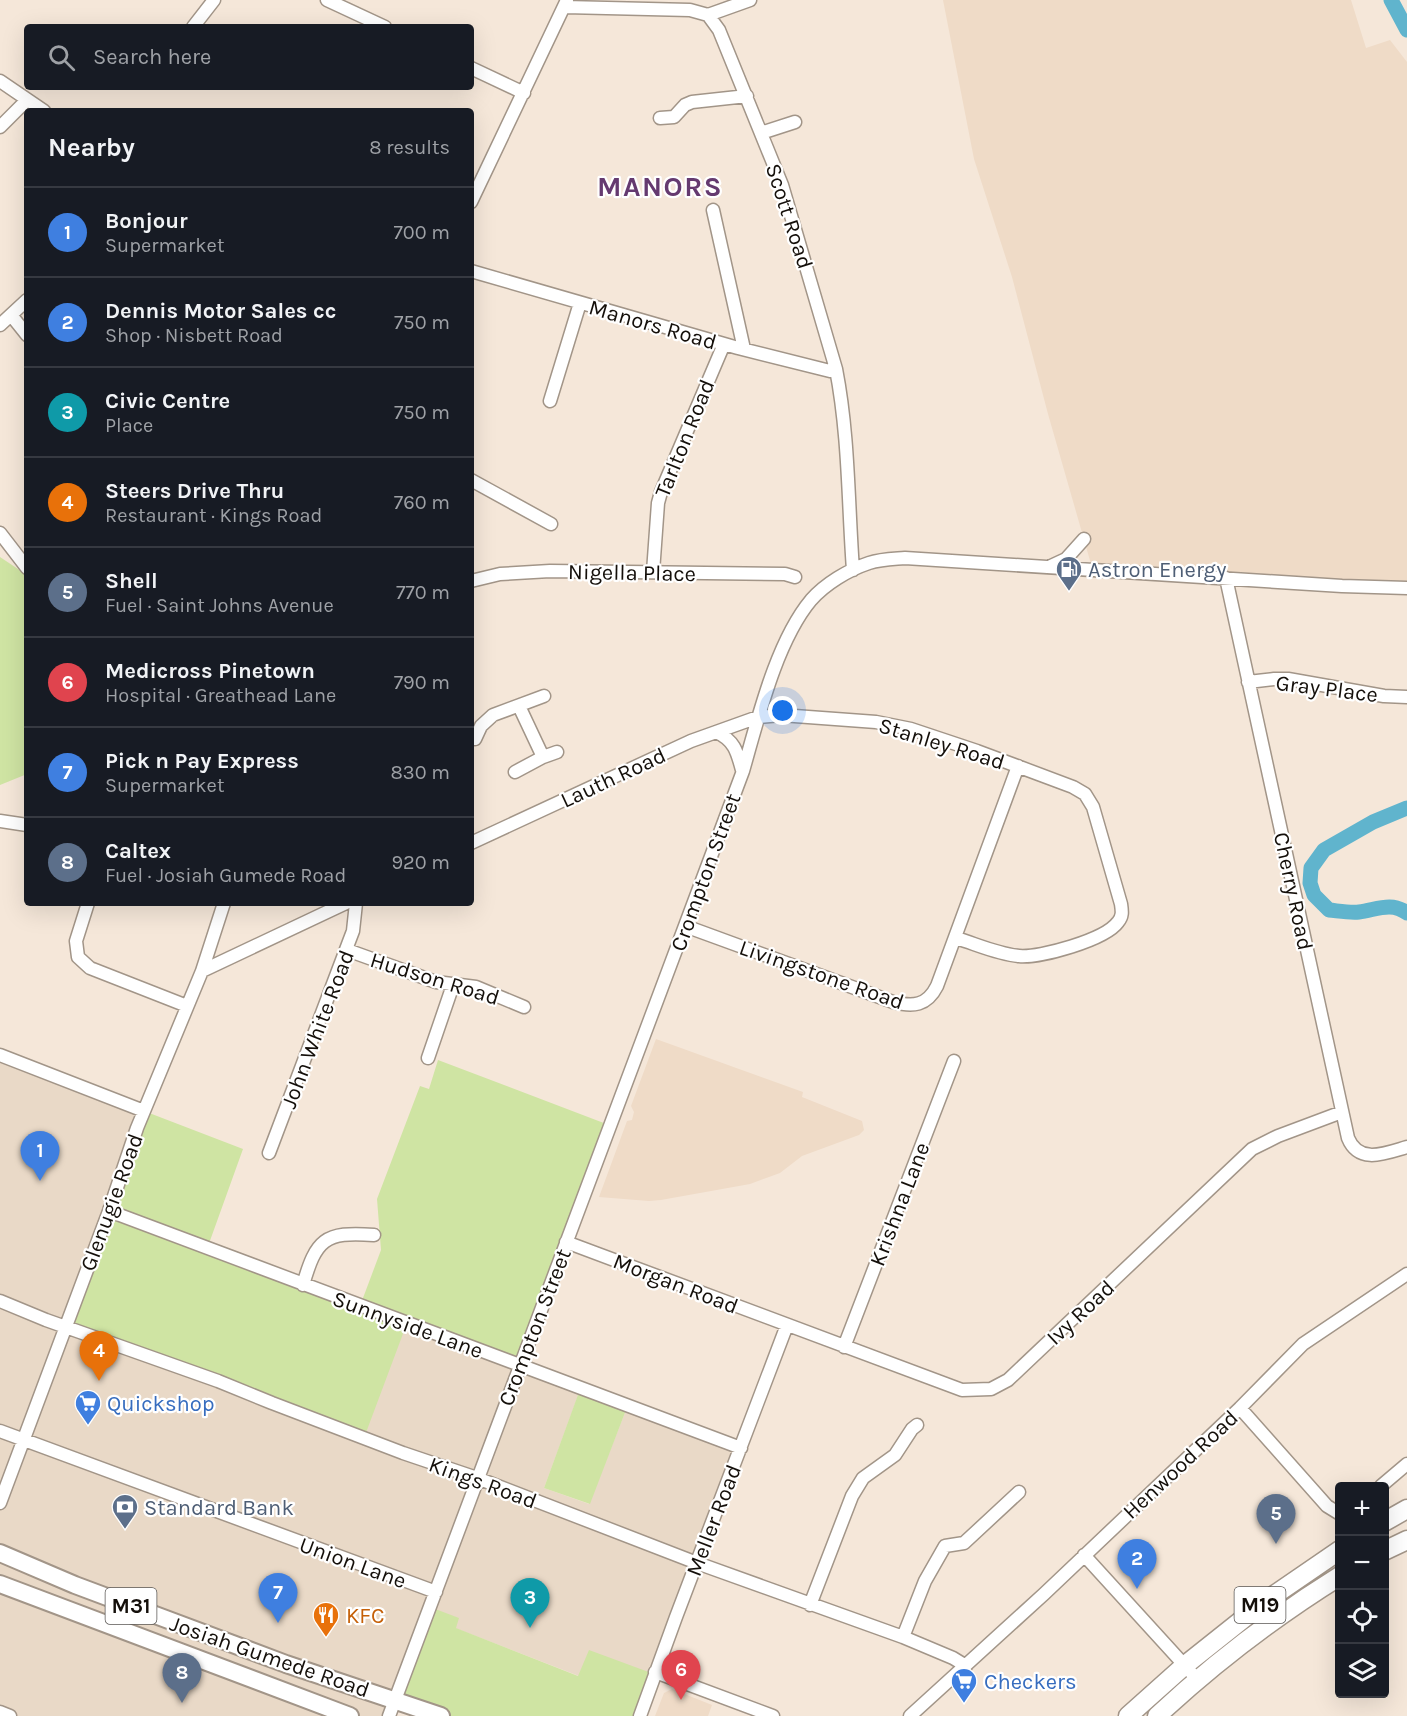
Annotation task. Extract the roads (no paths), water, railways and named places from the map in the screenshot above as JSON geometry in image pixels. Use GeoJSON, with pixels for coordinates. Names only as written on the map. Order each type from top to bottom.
{"type":"FeatureCollection","features":[{"type":"Feature","properties":{"kind":"highway"},"geometry":{"type":"LineString","coordinates":[[1389,1519],[1407,1509]]}},
{"type":"Feature","properties":{"kind":"highway"},"geometry":{"type":"LineString","coordinates":[[1389,1549],[1407,1540]]}},
{"type":"Feature","properties":{"kind":"highway","name":"M19"},"geometry":{"type":"LineString","coordinates":[[1157,1716],[1191,1673],[1267,1600],[1335,1553]]}},
{"type":"Feature","properties":{"kind":"highway","name":"M19"},"geometry":{"type":"LineString","coordinates":[[1128,1716],[1335,1579]]}},
{"type":"Feature","properties":{"kind":"main road","name":"Josiah Gumede Road"},"geometry":{"type":"LineString","coordinates":[[0,1553],[75,1585],[286,1664],[441,1716]]}},
{"type":"Feature","properties":{"kind":"main road","name":"Josiah Gumede Road"},"geometry":{"type":"LineString","coordinates":[[0,1584],[350,1716]]}},
{"type":"Feature","properties":{"kind":"street"},"geometry":{"type":"LineString","coordinates":[[196,24],[214,0]]}},
{"type":"Feature","properties":{"kind":"street"},"geometry":{"type":"LineString","coordinates":[[327,0],[379,24]]}},
{"type":"Feature","properties":{"kind":"street"},"geometry":{"type":"LineString","coordinates":[[474,196],[566,3],[690,10],[708,15],[750,0]]}},
{"type":"Feature","properties":{"kind":"street","name":"Scott Road"},"geometry":{"type":"LineString","coordinates":[[708,15],[719,30],[782,185],[836,369],[841,395],[848,469],[853,570]]}},
{"type":"Feature","properties":{"kind":"street"},"geometry":{"type":"LineString","coordinates":[[474,69],[524,93]]}},
{"type":"Feature","properties":{"kind":"street"},"geometry":{"type":"LineString","coordinates":[[0,81],[39,108]]}},
{"type":"Feature","properties":{"kind":"street"},"geometry":{"type":"LineString","coordinates":[[660,118],[674,117],[685,105],[692,102],[747,96]]}},
{"type":"Feature","properties":{"kind":"street"},"geometry":{"type":"LineString","coordinates":[[0,127],[27,100]]}},
{"type":"Feature","properties":{"kind":"street"},"geometry":{"type":"LineString","coordinates":[[761,133],[795,122]]}},
{"type":"Feature","properties":{"kind":"street"},"geometry":{"type":"LineString","coordinates":[[713,210],[744,349]]}},
{"type":"Feature","properties":{"kind":"street","name":"Manors Road"},"geometry":{"type":"LineString","coordinates":[[474,272],[724,344],[830,371],[836,369]]}},
{"type":"Feature","properties":{"kind":"street"},"geometry":{"type":"LineString","coordinates":[[0,325],[24,303]]}},
{"type":"Feature","properties":{"kind":"street"},"geometry":{"type":"LineString","coordinates":[[550,401],[580,303]]}},
{"type":"Feature","properties":{"kind":"street"},"geometry":{"type":"LineString","coordinates":[[11,315],[24,331]]}},
{"type":"Feature","properties":{"kind":"street","name":"Tarlton Road"},"geometry":{"type":"LineString","coordinates":[[653,572],[658,503],[661,492],[724,344]]}},
{"type":"Feature","properties":{"kind":"street"},"geometry":{"type":"LineString","coordinates":[[474,482],[551,524]]}},
{"type":"Feature","properties":{"kind":"street"},"geometry":{"type":"LineString","coordinates":[[0,533],[24,564]]}},
{"type":"Feature","properties":{"kind":"street"},"geometry":{"type":"LineString","coordinates":[[1050,567],[1066,559],[1084,540]]}},
{"type":"Feature","properties":{"kind":"street","name":"Crompton Street"},"geometry":{"type":"LineString","coordinates":[[389,1716],[743,771],[770,681],[802,613],[823,588],[869,563],[905,558],[1407,588]]}},
{"type":"Feature","properties":{"kind":"street","name":"Nigella Place"},"geometry":{"type":"LineString","coordinates":[[474,580],[500,574],[550,571],[785,574],[795,577]]}},
{"type":"Feature","properties":{"kind":"street","name":"Cherry Road"},"geometry":{"type":"LineString","coordinates":[[1226,578],[1350,1143],[1363,1154],[1374,1156],[1407,1147]]}},
{"type":"Feature","properties":{"kind":"street","name":"Gray Place"},"geometry":{"type":"LineString","coordinates":[[1248,682],[1288,679],[1380,695],[1407,697]]}},
{"type":"Feature","properties":{"kind":"street"},"geometry":{"type":"LineString","coordinates":[[474,738],[481,726],[493,715],[544,696]]}},
{"type":"Feature","properties":{"kind":"street"},"geometry":{"type":"LineString","coordinates":[[519,706],[543,757]]}},
{"type":"Feature","properties":{"kind":"street","name":"Stanley Road"},"geometry":{"type":"LineString","coordinates":[[758,717],[781,715],[889,724],[939,738],[1018,766]]}},
{"type":"Feature","properties":{"kind":"street","name":"Lauth Road"},"geometry":{"type":"LineString","coordinates":[[474,842],[673,749],[758,717]]}},
{"type":"Feature","properties":{"kind":"street"},"geometry":{"type":"LineString","coordinates":[[716,732],[728,737],[733,744],[743,771]]}},
{"type":"Feature","properties":{"kind":"street"},"geometry":{"type":"LineString","coordinates":[[514,772],[557,752]]}},
{"type":"Feature","properties":{"kind":"street"},"geometry":{"type":"LineString","coordinates":[[956,938],[1019,957],[1036,956],[1106,933],[1121,917],[1121,904],[1097,818],[1089,800],[1080,790],[1018,766]]}},
{"type":"Feature","properties":{"kind":"street","name":"Livingstone Road"},"geometry":{"type":"LineString","coordinates":[[685,926],[873,995],[911,1005],[923,1003],[934,992],[956,938],[1018,766]]}},
{"type":"Feature","properties":{"kind":"street"},"geometry":{"type":"LineString","coordinates":[[0,821],[24,825]]}},
{"type":"Feature","properties":{"kind":"street"},"geometry":{"type":"LineString","coordinates":[[87,906],[76,941],[78,957],[90,968],[187,1006]]}},
{"type":"Feature","properties":{"kind":"street","name":"Glenugie Road"},"geometry":{"type":"LineString","coordinates":[[0,1503],[144,1111],[202,971],[223,906]]}},
{"type":"Feature","properties":{"kind":"street"},"geometry":{"type":"LineString","coordinates":[[202,971],[340,906]]}},
{"type":"Feature","properties":{"kind":"street","name":"John White Road"},"geometry":{"type":"LineString","coordinates":[[270,1153],[347,950],[356,921],[356,906]]}},
{"type":"Feature","properties":{"kind":"street","name":"Hudson Road"},"geometry":{"type":"LineString","coordinates":[[347,950],[436,982],[476,987],[524,1007]]}},
{"type":"Feature","properties":{"kind":"street"},"geometry":{"type":"LineString","coordinates":[[428,1058],[453,985]]}},
{"type":"Feature","properties":{"kind":"street"},"geometry":{"type":"LineString","coordinates":[[0,1055],[144,1111]]}},
{"type":"Feature","properties":{"kind":"street","name":"Krishna Lane"},"geometry":{"type":"LineString","coordinates":[[844,1347],[954,1060]]}},
{"type":"Feature","properties":{"kind":"street","name":"Ivy Road"},"geometry":{"type":"LineString","coordinates":[[787,1325],[962,1390],[991,1389],[1008,1380],[1252,1149],[1278,1136],[1342,1112]]}},
{"type":"Feature","properties":{"kind":"street","name":"Sunnyside Lane"},"geometry":{"type":"LineString","coordinates":[[109,1211],[741,1448]]}},
{"type":"Feature","properties":{"kind":"street"},"geometry":{"type":"LineString","coordinates":[[303,1285],[314,1252],[319,1245],[348,1234],[374,1235]]}},
{"type":"Feature","properties":{"kind":"street","name":"Morgan Road"},"geometry":{"type":"LineString","coordinates":[[566,1242],[787,1325]]}},
{"type":"Feature","properties":{"kind":"street","name":"Henwood Road"},"geometry":{"type":"LineString","coordinates":[[910,1716],[1084,1555],[1303,1344],[1407,1274]]}},
{"type":"Feature","properties":{"kind":"street","name":"Kings Road"},"geometry":{"type":"LineString","coordinates":[[0,1301],[218,1381],[403,1453],[477,1478],[696,1563],[903,1637],[953,1658],[966,1666]]}},
{"type":"Feature","properties":{"kind":"street","name":"Meller Road"},"geometry":{"type":"LineString","coordinates":[[640,1716],[787,1325]]}},
{"type":"Feature","properties":{"kind":"street"},"geometry":{"type":"LineString","coordinates":[[1240,1407],[1327,1506],[1335,1511]]}},
{"type":"Feature","properties":{"kind":"street"},"geometry":{"type":"LineString","coordinates":[[810,1605],[852,1496],[860,1483],[876,1467],[895,1455],[917,1425]]}},
{"type":"Feature","properties":{"kind":"street","name":"Union Lane"},"geometry":{"type":"LineString","coordinates":[[0,1431],[436,1592]]}},
{"type":"Feature","properties":{"kind":"street"},"geometry":{"type":"LineString","coordinates":[[1386,1482],[1407,1464]]}},
{"type":"Feature","properties":{"kind":"street"},"geometry":{"type":"LineString","coordinates":[[903,1637],[925,1581],[945,1546],[964,1543],[1019,1492]]}},
{"type":"Feature","properties":{"kind":"street"},"geometry":{"type":"LineString","coordinates":[[1084,1555],[1191,1673]]}},
{"type":"Feature","properties":{"kind":"street"},"geometry":{"type":"LineString","coordinates":[[655,1672],[773,1716]]}},
{"type":"Feature","properties":{"kind":"street"},"geometry":{"type":"LineString","coordinates":[[0,1712],[10,1716]]}},
{"type":"Feature","properties":{"kind":"waterway"},"geometry":{"type":"LineString","coordinates":[[1391,0],[1407,30]]}},
{"type":"Feature","properties":{"kind":"waterway"},"geometry":{"type":"LineString","coordinates":[[1407,808],[1373,822],[1324,850],[1311,868],[1310,883],[1314,895],[1329,910],[1356,912],[1389,907],[1401,909],[1407,913]]}},
{"type":"Feature","properties":{"kind":"place","name":"Astron Energy"},"geometry":{"type":"Point","coordinates":[1069,592]}},
{"type":"Feature","properties":{"kind":"place","name":"Bonjour"},"geometry":{"type":"Point","coordinates":[40,1181]}},
{"type":"Feature","properties":{"kind":"place","name":"Steers Drive Thru"},"geometry":{"type":"Point","coordinates":[99,1381]}},
{"type":"Feature","properties":{"kind":"place","name":"Quickshop"},"geometry":{"type":"Point","coordinates":[88,1426]}},
{"type":"Feature","properties":{"kind":"place","name":"Standard Bank"},"geometry":{"type":"Point","coordinates":[125,1530]}},
{"type":"Feature","properties":{"kind":"place","name":"Shell"},"geometry":{"type":"Point","coordinates":[1276,1544]}},
{"type":"Feature","properties":{"kind":"place","name":"Dennis Motor Sales cc"},"geometry":{"type":"Point","coordinates":[1137,1589]}},
{"type":"Feature","properties":{"kind":"place","name":"Pick n Pay Express"},"geometry":{"type":"Point","coordinates":[278,1623]}},
{"type":"Feature","properties":{"kind":"place","name":"Civic Centre"},"geometry":{"type":"Point","coordinates":[530,1628]}},
{"type":"Feature","properties":{"kind":"place","name":"KFC"},"geometry":{"type":"Point","coordinates":[326,1638]}},
{"type":"Feature","properties":{"kind":"place","name":"Medicross Pinetown"},"geometry":{"type":"Point","coordinates":[681,1700]}},
{"type":"Feature","properties":{"kind":"place","name":"Caltex"},"geometry":{"type":"Point","coordinates":[182,1703]}},
{"type":"Feature","properties":{"kind":"place","name":"Checkers"},"geometry":{"type":"Point","coordinates":[964,1704]}},
{"type":"Feature","properties":{"kind":"district","name":"MANORS"},"geometry":{"type":"Point","coordinates":[660,186]}}]}
